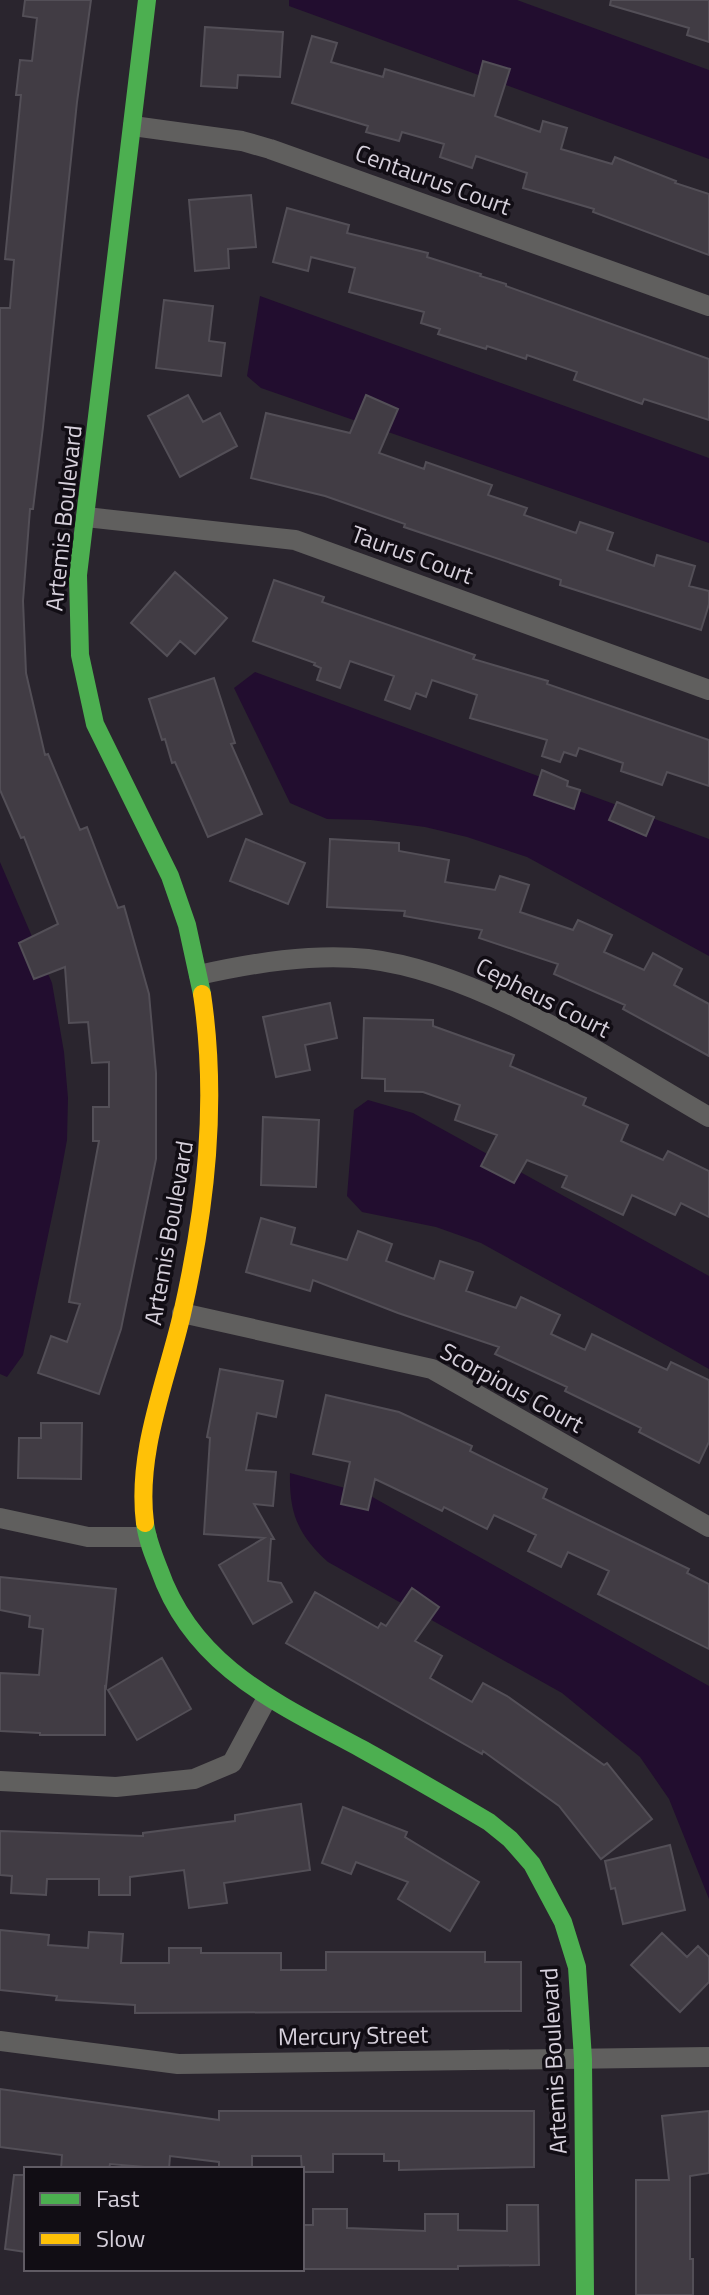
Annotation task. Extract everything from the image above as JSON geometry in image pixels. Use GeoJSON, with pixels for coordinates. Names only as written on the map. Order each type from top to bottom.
{"type":"FeatureCollection","features":[{"type":"Feature","properties":{"kind":"street","name":"Artemis Boulevard"},"geometry":{"type":"LineString","coordinates":[[147,0],[78,575],[80,655],[95,724],[170,876],[187,925],[199,975],[209,1042],[210,1129],[205,1191],[182,1313],[144,1464],[142,1498],[147,1537],[168,1596],[181,1619],[204,1648],[267,1698],[489,1822],[510,1839],[532,1864],[563,1922],[577,1967],[583,2059],[585,2295]]}},
{"type":"Feature","properties":{"kind":"street","name":"Centaurus Court"},"geometry":{"type":"LineString","coordinates":[[133,126],[242,141],[270,149],[709,306]]}},
{"type":"Feature","properties":{"kind":"street","name":"Taurus Court"},"geometry":{"type":"LineString","coordinates":[[86,517],[295,540],[709,690]]}},
{"type":"Feature","properties":{"kind":"street","name":"Cepheus Court"},"geometry":{"type":"LineString","coordinates":[[199,975],[237,967],[340,957],[371,960],[424,972],[483,992],[537,1019],[709,1117]]}},
{"type":"Feature","properties":{"kind":"street","name":"Scorpious Court"},"geometry":{"type":"LineString","coordinates":[[182,1313],[432,1369],[709,1527]]}},
{"type":"Feature","properties":{"kind":"street"},"geometry":{"type":"LineString","coordinates":[[0,1518],[88,1537],[147,1537]]}},
{"type":"Feature","properties":{"kind":"street"},"geometry":{"type":"LineString","coordinates":[[0,1781],[116,1787],[194,1779],[232,1763],[267,1698]]}},
{"type":"Feature","properties":{"kind":"street","name":"Mercury Street"},"geometry":{"type":"LineString","coordinates":[[0,2041],[178,2064],[709,2057]]}},
{"type":"Feature","properties":{"kind":"shaded area"},"geometry":{"type":"Polygon","coordinates":[[[289,0],[517,0],[709,70],[709,159],[289,6],[289,0]]]}},
{"type":"Feature","properties":{"kind":"shaded area"},"geometry":{"type":"Polygon","coordinates":[[[260,296],[709,458],[709,543],[261,388],[247,376],[260,296]]]}},
{"type":"Feature","properties":{"kind":"shaded area"},"geometry":{"type":"Polygon","coordinates":[[[255,672],[709,839],[709,956],[527,857],[425,827],[371,820],[327,819],[290,803],[234,688],[255,672]]]}},
{"type":"Feature","properties":{"kind":"shaded area"},"geometry":{"type":"Polygon","coordinates":[[[0,862],[52,983],[68,1098],[67,1140],[23,1355],[7,1377],[0,1374],[0,862]]]}},
{"type":"Feature","properties":{"kind":"shaded area"},"geometry":{"type":"Polygon","coordinates":[[[368,1100],[413,1113],[709,1276],[709,1369],[481,1243],[436,1227],[362,1212],[347,1196],[354,1110],[368,1100]]]}},
{"type":"Feature","properties":{"kind":"shaded area"},"geometry":{"type":"Polygon","coordinates":[[[290,1473],[367,1494],[709,1686],[709,1899],[669,1799],[640,1757],[562,1693],[328,1562],[309,1542],[297,1522],[291,1500],[290,1473]]]}},
{"type":"Feature","properties":{"kind":"building"},"geometry":{"type":"Polygon","coordinates":[[[25,0],[91,0],[77,102],[43,427],[33,509],[30,509],[23,601],[26,673],[45,755],[48,754],[80,830],[87,827],[118,908],[124,906],[149,994],[156,1073],[156,1159],[121,1329],[99,1394],[38,1373],[51,1336],[67,1342],[80,1304],[69,1302],[99,1141],[93,1141],[93,1107],[109,1107],[109,1062],[92,1063],[88,1022],[69,1023],[65,967],[34,979],[19,943],[58,924],[24,837],[21,838],[0,790],[0,308],[10,308],[14,260],[5,259],[21,95],[16,95],[20,60],[32,61],[37,18],[23,16],[25,0]]]}},
{"type":"Feature","properties":{"kind":"building"},"geometry":{"type":"Polygon","coordinates":[[[611,0],[709,0],[709,42],[687,35],[689,28],[610,5],[611,0]]]}},
{"type":"Feature","properties":{"kind":"building"},"geometry":{"type":"Polygon","coordinates":[[[205,27],[283,32],[280,77],[238,75],[237,88],[201,86],[205,27]]]}},
{"type":"Feature","properties":{"kind":"building"},"geometry":{"type":"Polygon","coordinates":[[[312,36],[337,43],[331,62],[383,77],[385,69],[474,96],[483,61],[510,69],[495,116],[540,132],[543,121],[567,128],[561,149],[612,164],[615,157],[709,194],[709,255],[593,212],[594,209],[523,188],[527,173],[476,156],[472,168],[440,157],[444,144],[402,132],[399,141],[366,132],[368,126],[292,103],[312,36]]]}},
{"type":"Feature","properties":{"kind":"building"},"geometry":{"type":"Polygon","coordinates":[[[251,195],[256,247],[228,249],[229,268],[195,271],[189,200],[251,195]]]}},
{"type":"Feature","properties":{"kind":"building"},"geometry":{"type":"Polygon","coordinates":[[[287,208],[349,225],[347,233],[428,253],[427,257],[709,359],[709,420],[644,399],[642,404],[574,380],[577,372],[527,355],[526,359],[438,334],[440,329],[421,323],[424,312],[349,292],[355,268],[311,257],[308,271],[273,262],[287,208]]]}},
{"type":"Feature","properties":{"kind":"building"},"geometry":{"type":"Polygon","coordinates":[[[164,300],[213,306],[209,341],[225,343],[221,376],[156,368],[164,300]]]}},
{"type":"Feature","properties":{"kind":"building"},"geometry":{"type":"Polygon","coordinates":[[[188,395],[203,422],[220,413],[237,446],[180,477],[148,416],[188,395]]]}},
{"type":"Feature","properties":{"kind":"building"},"geometry":{"type":"Polygon","coordinates":[[[366,395],[398,409],[379,453],[424,469],[426,462],[492,485],[488,495],[527,508],[524,515],[576,533],[580,522],[613,533],[607,550],[654,566],[657,555],[695,566],[689,586],[709,591],[709,604],[701,630],[560,585],[561,580],[404,527],[405,524],[325,496],[251,478],[266,413],[350,433],[366,395]]]}},
{"type":"Feature","properties":{"kind":"building"},"geometry":{"type":"Polygon","coordinates":[[[175,572],[227,618],[195,654],[180,641],[167,656],[131,623],[175,572]]]}},
{"type":"Feature","properties":{"kind":"building"},"geometry":{"type":"Polygon","coordinates":[[[274,580],[324,597],[322,602],[475,655],[473,659],[548,681],[547,684],[709,740],[709,786],[667,772],[662,785],[621,771],[623,763],[579,748],[576,756],[564,752],[560,762],[542,756],[547,740],[470,718],[477,695],[432,680],[426,697],[416,693],[410,709],[385,700],[394,676],[350,661],[340,688],[317,680],[321,668],[315,663],[253,641],[274,580]]]}},
{"type":"Feature","properties":{"kind":"building"},"geometry":{"type":"Polygon","coordinates":[[[214,678],[235,743],[231,744],[262,814],[208,837],[175,762],[172,763],[165,739],[162,740],[149,699],[214,678]]]}},
{"type":"Feature","properties":{"kind":"building"},"geometry":{"type":"Polygon","coordinates":[[[542,770],[568,781],[567,786],[580,790],[574,809],[534,795],[542,770]]]}},
{"type":"Feature","properties":{"kind":"building"},"geometry":{"type":"Polygon","coordinates":[[[617,802],[654,817],[646,836],[609,820],[617,802]]]}},
{"type":"Feature","properties":{"kind":"building"},"geometry":{"type":"Polygon","coordinates":[[[246,839],[305,863],[288,904],[230,881],[246,839]]]}},
{"type":"Feature","properties":{"kind":"building"},"geometry":{"type":"Polygon","coordinates":[[[330,839],[399,843],[399,851],[449,860],[445,882],[495,890],[500,876],[529,885],[520,912],[573,930],[578,920],[612,935],[604,952],[644,970],[653,953],[682,969],[674,985],[709,1004],[709,1056],[623,1009],[625,1005],[554,974],[558,964],[479,938],[482,930],[404,916],[405,911],[327,907],[330,839]]]}},
{"type":"Feature","properties":{"kind":"building"},"geometry":{"type":"Polygon","coordinates":[[[330,1003],[337,1038],[305,1045],[310,1070],[276,1077],[263,1017],[330,1003]]]}},
{"type":"Feature","properties":{"kind":"building"},"geometry":{"type":"Polygon","coordinates":[[[364,1018],[433,1020],[433,1026],[514,1055],[510,1066],[586,1098],[583,1105],[628,1125],[621,1141],[663,1160],[668,1151],[709,1171],[709,1217],[681,1203],[675,1215],[632,1195],[623,1215],[562,1187],[567,1176],[527,1160],[514,1183],[481,1166],[497,1135],[455,1120],[460,1105],[423,1092],[385,1091],[385,1079],[362,1078],[364,1018]]]}},
{"type":"Feature","properties":{"kind":"building"},"geometry":{"type":"Polygon","coordinates":[[[263,1117],[319,1120],[316,1187],[261,1185],[263,1117]]]}},
{"type":"Feature","properties":{"kind":"building"},"geometry":{"type":"Polygon","coordinates":[[[261,1218],[295,1228],[291,1244],[347,1260],[358,1231],[392,1244],[386,1261],[434,1279],[440,1261],[473,1272],[466,1291],[516,1308],[521,1297],[560,1315],[551,1334],[585,1350],[592,1334],[667,1370],[671,1362],[709,1380],[709,1442],[699,1463],[639,1432],[641,1428],[565,1391],[567,1387],[495,1354],[499,1347],[313,1280],[310,1291],[246,1272],[261,1218]]]}},
{"type":"Feature","properties":{"kind":"building"},"geometry":{"type":"Polygon","coordinates":[[[220,1369],[283,1381],[276,1417],[257,1413],[246,1470],[276,1472],[273,1506],[254,1504],[274,1539],[271,1539],[268,1581],[281,1583],[292,1602],[253,1624],[219,1565],[264,1538],[204,1534],[210,1438],[207,1437],[220,1369]]]}},
{"type":"Feature","properties":{"kind":"building"},"geometry":{"type":"Polygon","coordinates":[[[326,1395],[399,1412],[472,1446],[470,1451],[547,1489],[543,1498],[689,1569],[687,1573],[709,1584],[709,1649],[598,1594],[609,1571],[568,1552],[561,1567],[528,1551],[536,1535],[494,1515],[487,1529],[444,1507],[442,1511],[375,1479],[368,1510],[341,1504],[350,1462],[313,1454],[326,1395]]]}},
{"type":"Feature","properties":{"kind":"building"},"geometry":{"type":"Polygon","coordinates":[[[41,1423],[82,1423],[81,1479],[18,1478],[19,1438],[41,1438],[41,1423]]]}},
{"type":"Feature","properties":{"kind":"building"},"geometry":{"type":"Polygon","coordinates":[[[0,1577],[116,1589],[105,1685],[105,1735],[40,1735],[0,1731],[0,1673],[39,1675],[43,1629],[29,1627],[30,1616],[0,1610],[0,1577]]]}},
{"type":"Feature","properties":{"kind":"building"},"geometry":{"type":"Polygon","coordinates":[[[412,1588],[439,1607],[415,1641],[442,1656],[430,1678],[472,1702],[483,1683],[507,1696],[604,1765],[607,1763],[652,1819],[601,1859],[559,1806],[483,1751],[482,1754],[286,1643],[315,1592],[378,1628],[381,1623],[386,1626],[412,1588]]]}},
{"type":"Feature","properties":{"kind":"building"},"geometry":{"type":"Polygon","coordinates":[[[162,1658],[191,1709],[137,1740],[108,1690],[162,1658]]]}},
{"type":"Feature","properties":{"kind":"building"},"geometry":{"type":"Polygon","coordinates":[[[301,1804],[310,1870],[224,1883],[227,1903],[189,1908],[184,1870],[130,1877],[130,1895],[99,1895],[99,1879],[47,1879],[46,1895],[11,1893],[12,1876],[0,1875],[0,1831],[143,1836],[143,1833],[235,1821],[235,1815],[301,1804]]]}},
{"type":"Feature","properties":{"kind":"building"},"geometry":{"type":"Polygon","coordinates":[[[343,1807],[407,1832],[405,1837],[479,1882],[450,1931],[398,1899],[408,1882],[356,1862],[351,1874],[322,1863],[343,1807]]]}},
{"type":"Feature","properties":{"kind":"building"},"geometry":{"type":"Polygon","coordinates":[[[670,1845],[685,1910],[623,1924],[605,1861],[670,1845]]]}},
{"type":"Feature","properties":{"kind":"building"},"geometry":{"type":"Polygon","coordinates":[[[0,1930],[49,1935],[48,1945],[88,1948],[89,1932],[123,1934],[121,1963],[169,1963],[169,1948],[201,1948],[201,1953],[281,1953],[281,1970],[326,1970],[326,1952],[485,1952],[485,1962],[521,1962],[521,2011],[135,2013],[135,2005],[56,2000],[57,1996],[0,1990],[0,1930]]]}},
{"type":"Feature","properties":{"kind":"building"},"geometry":{"type":"Polygon","coordinates":[[[662,1933],[687,1957],[698,1946],[709,1957],[709,1982],[680,2012],[631,1965],[662,1933]]]}},
{"type":"Feature","properties":{"kind":"building"},"geometry":{"type":"Polygon","coordinates":[[[0,2089],[219,2120],[219,2111],[534,2111],[534,2167],[399,2170],[399,2161],[384,2161],[384,2154],[333,2154],[333,2172],[304,2172],[301,2156],[252,2156],[252,2167],[219,2167],[219,2162],[170,2156],[169,2167],[110,2164],[109,2167],[61,2167],[62,2155],[0,2147],[0,2089]]]}},
{"type":"Feature","properties":{"kind":"building"},"geometry":{"type":"Polygon","coordinates":[[[709,2111],[709,2173],[690,2176],[693,2295],[636,2295],[636,2180],[669,2180],[662,2116],[709,2111]]]}},
{"type":"Feature","properties":{"kind":"building"},"geometry":{"type":"Polygon","coordinates":[[[14,2175],[24,2175],[24,2252],[5,2249],[14,2175]]]}},
{"type":"Feature","properties":{"kind":"building"},"geometry":{"type":"Polygon","coordinates":[[[507,2205],[538,2205],[539,2265],[458,2266],[458,2269],[304,2269],[304,2225],[313,2225],[313,2209],[347,2209],[347,2228],[425,2231],[425,2214],[458,2214],[458,2230],[507,2231],[507,2205]]]}},
{"type":"Feature","properties":{"kind":"traffic: fast"},"geometry":{"type":"LineString","coordinates":[[147,0],[78,575],[80,655],[95,724],[170,876],[187,925],[202,994]]}},
{"type":"Feature","properties":{"kind":"traffic: fast"},"geometry":{"type":"LineString","coordinates":[[145,1523],[152,1552],[174,1603],[193,1632],[216,1657],[269,1698],[489,1822],[510,1839],[532,1864],[563,1922],[577,1967],[583,2059],[585,2295]]}},
{"type":"Feature","properties":{"kind":"traffic: slow"},"geometry":{"type":"LineString","coordinates":[[145,1523],[143,1496],[149,1444],[182,1314],[203,1195],[209,1075],[202,994]]}}]}
